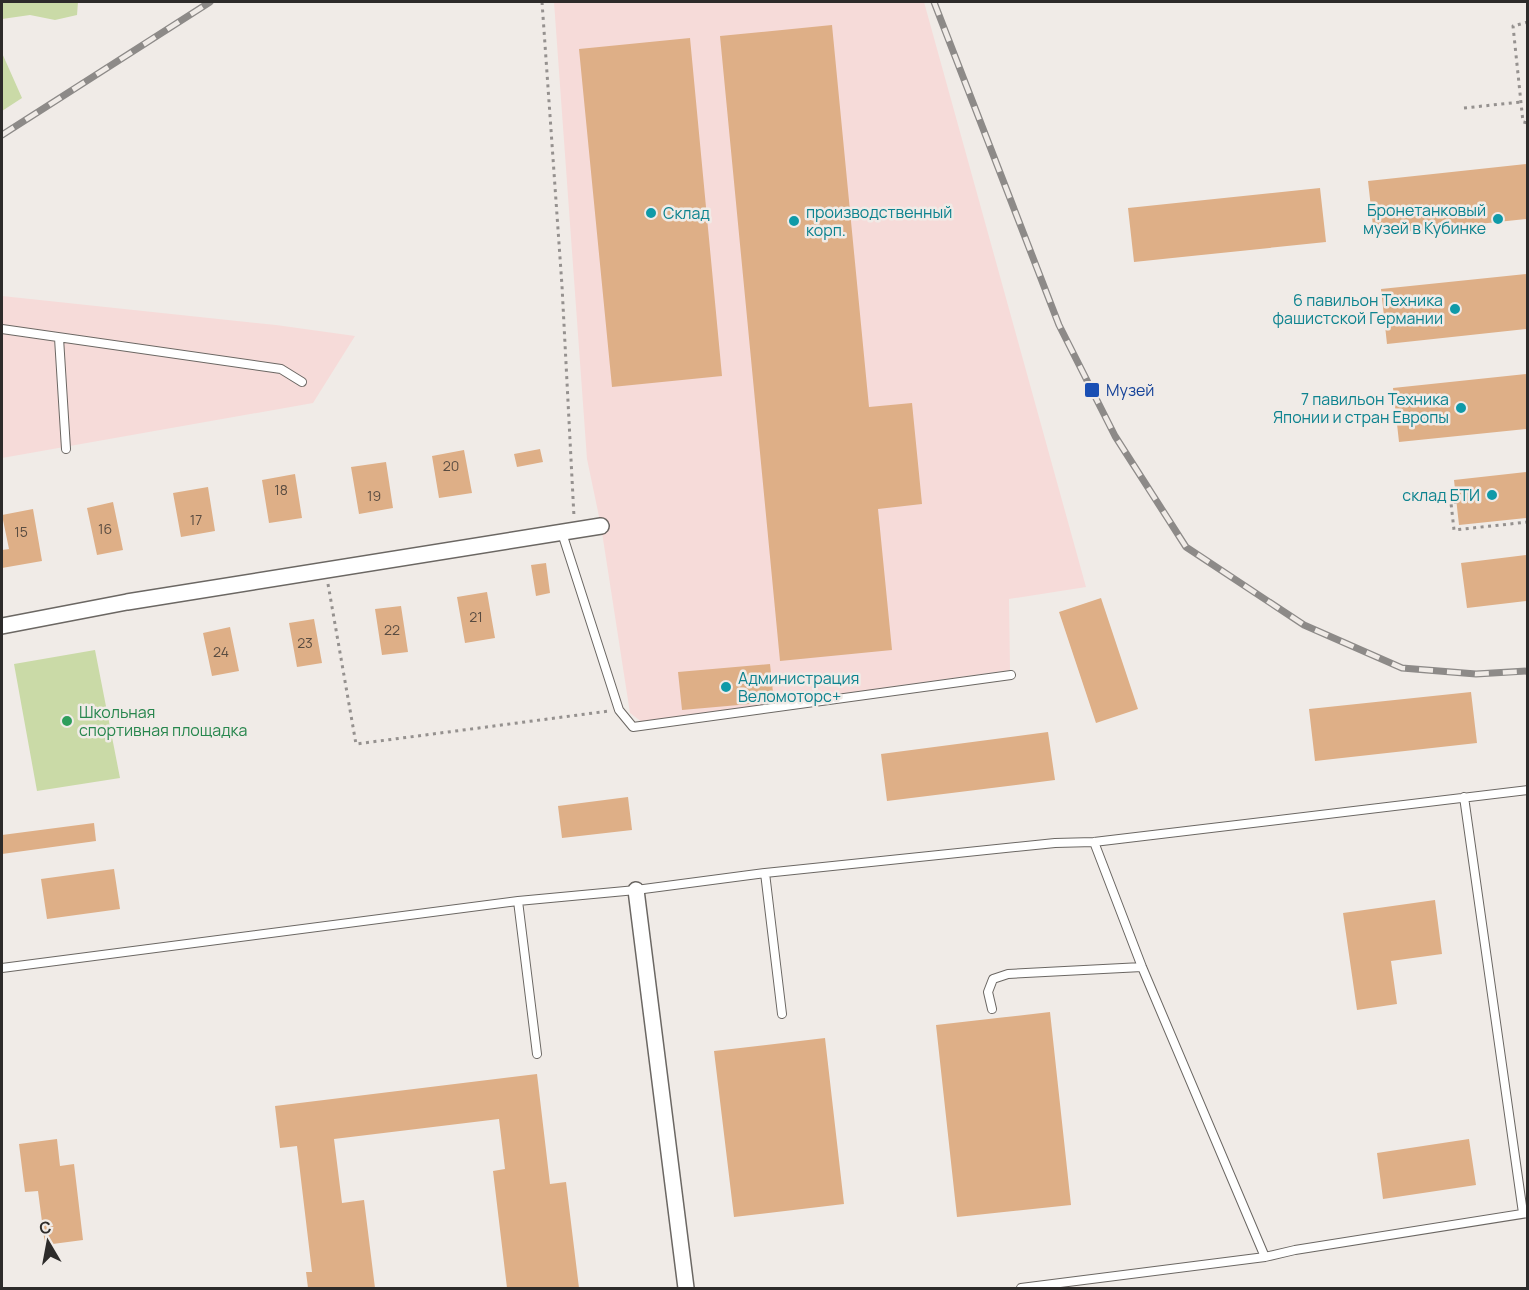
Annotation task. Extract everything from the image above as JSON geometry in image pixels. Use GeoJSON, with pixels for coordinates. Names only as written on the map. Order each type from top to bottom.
{"type":"FeatureCollection","features":[{"type":"Feature","properties":{"kind":"street"},"geometry":{"type":"LineString","coordinates":[[2,626],[127,602],[601,526]]}},
{"type":"Feature","properties":{"kind":"street"},"geometry":{"type":"LineString","coordinates":[[636,890],[686,1288]]}},
{"type":"Feature","properties":{"kind":"lane"},"geometry":{"type":"LineString","coordinates":[[2,329],[280,369],[302,382]]}},
{"type":"Feature","properties":{"kind":"lane"},"geometry":{"type":"LineString","coordinates":[[59,338],[66,449]]}},
{"type":"Feature","properties":{"kind":"lane"},"geometry":{"type":"LineString","coordinates":[[568,532],[619,710],[633,727],[1011,675]]}},
{"type":"Feature","properties":{"kind":"lane"},"geometry":{"type":"LineString","coordinates":[[2,968],[518,901],[1055,843],[1094,842],[1527,790]]}},
{"type":"Feature","properties":{"kind":"lane"},"geometry":{"type":"LineString","coordinates":[[1021,1288],[1265,1257],[1295,1250],[1525,1213],[1464,797]]}},
{"type":"Feature","properties":{"kind":"lane"},"geometry":{"type":"LineString","coordinates":[[1094,842],[1142,967],[1265,1257]]}},
{"type":"Feature","properties":{"kind":"lane"},"geometry":{"type":"LineString","coordinates":[[765,873],[782,1014]]}},
{"type":"Feature","properties":{"kind":"lane"},"geometry":{"type":"LineString","coordinates":[[518,901],[537,1054]]}},
{"type":"Feature","properties":{"kind":"lane"},"geometry":{"type":"LineString","coordinates":[[992,1009],[988,992],[993,978],[1008,974],[1142,967]]}},
{"type":"Feature","properties":{"kind":"path"},"geometry":{"type":"LineString","coordinates":[[542,2],[562,286],[568,532]]}},
{"type":"Feature","properties":{"kind":"path"},"geometry":{"type":"LineString","coordinates":[[1527,22],[1512,26],[1523,122],[1527,123]]}},
{"type":"Feature","properties":{"kind":"path"},"geometry":{"type":"LineString","coordinates":[[1464,108],[1521,102]]}},
{"type":"Feature","properties":{"kind":"path"},"geometry":{"type":"LineString","coordinates":[[1457,502],[1451,502],[1454,530],[1527,522]]}},
{"type":"Feature","properties":{"kind":"path"},"geometry":{"type":"LineString","coordinates":[[326,570],[356,744],[619,710]]}},
{"type":"Feature","properties":{"kind":"shaded area"},"geometry":{"type":"Polygon","coordinates":[[[554,2],[924,2],[1086,587],[1009,599],[1010,670],[642,722],[630,713],[601,526],[587,459],[554,2]]]}},
{"type":"Feature","properties":{"kind":"shaded area"},"geometry":{"type":"Polygon","coordinates":[[[2,296],[276,325],[355,336],[313,403],[2,458],[2,296]]]}},
{"type":"Feature","properties":{"kind":"green space"},"geometry":{"type":"Polygon","coordinates":[[[2,2],[78,2],[77,15],[55,20],[30,15],[2,19],[2,2]]]}},
{"type":"Feature","properties":{"kind":"green space"},"geometry":{"type":"Polygon","coordinates":[[[2,53],[22,98],[2,111],[2,53]]]}},
{"type":"Feature","properties":{"kind":"green space","name":"Школьная спортивная площадка"},"geometry":{"type":"Polygon","coordinates":[[[95,650],[120,778],[37,791],[14,664],[95,650]]]}},
{"type":"Feature","properties":{"kind":"building","name":"производственный корп."},"geometry":{"type":"Polygon","coordinates":[[[832,25],[869,407],[912,403],[922,504],[878,509],[892,650],[780,661],[720,36],[832,25]]]}},
{"type":"Feature","properties":{"kind":"building","name":"Склад"},"geometry":{"type":"Polygon","coordinates":[[[690,38],[722,376],[612,387],[579,49],[690,38]]]}},
{"type":"Feature","properties":{"kind":"building"},"geometry":{"type":"Polygon","coordinates":[[[1527,164],[1527,219],[1374,235],[1368,181],[1527,164]]]}},
{"type":"Feature","properties":{"kind":"building"},"geometry":{"type":"Polygon","coordinates":[[[1320,188],[1326,242],[1134,262],[1128,208],[1320,188]]]}},
{"type":"Feature","properties":{"kind":"building","name":"6 павильон Техника фашистской Германии"},"geometry":{"type":"Polygon","coordinates":[[[1527,274],[1527,329],[1387,344],[1381,289],[1527,274]]]}},
{"type":"Feature","properties":{"kind":"building","name":"7 павильон Техника Японии и стран Европы"},"geometry":{"type":"Polygon","coordinates":[[[1527,374],[1527,429],[1399,442],[1393,388],[1527,374]]]}},
{"type":"Feature","properties":{"kind":"building"},"geometry":{"type":"Polygon","coordinates":[[[540,449],[543,462],[517,467],[514,454],[540,449]]]}},
{"type":"Feature","properties":{"kind":"building"},"geometry":{"type":"Polygon","coordinates":[[[464,450],[472,493],[439,498],[432,456],[464,450]]]}},
{"type":"Feature","properties":{"kind":"building"},"geometry":{"type":"Polygon","coordinates":[[[386,462],[393,508],[359,514],[351,467],[386,462]]]}},
{"type":"Feature","properties":{"kind":"building","name":"склад БТИ"},"geometry":{"type":"Polygon","coordinates":[[[1527,472],[1527,518],[1459,525],[1454,480],[1527,472]]]}},
{"type":"Feature","properties":{"kind":"building"},"geometry":{"type":"Polygon","coordinates":[[[295,474],[302,518],[269,523],[262,480],[295,474]]]}},
{"type":"Feature","properties":{"kind":"building"},"geometry":{"type":"Polygon","coordinates":[[[208,487],[215,531],[181,537],[173,493],[208,487]]]}},
{"type":"Feature","properties":{"kind":"building"},"geometry":{"type":"Polygon","coordinates":[[[113,502],[123,550],[97,555],[87,508],[113,502]]]}},
{"type":"Feature","properties":{"kind":"building"},"geometry":{"type":"Polygon","coordinates":[[[33,509],[42,561],[2,568],[2,550],[9,549],[2,515],[33,509]]]}},
{"type":"Feature","properties":{"kind":"building"},"geometry":{"type":"Polygon","coordinates":[[[1527,555],[1527,601],[1467,608],[1461,563],[1527,555]]]}},
{"type":"Feature","properties":{"kind":"building"},"geometry":{"type":"Polygon","coordinates":[[[546,563],[550,593],[536,596],[531,565],[546,563]]]}},
{"type":"Feature","properties":{"kind":"building"},"geometry":{"type":"Polygon","coordinates":[[[487,592],[495,638],[465,643],[457,597],[487,592]]]}},
{"type":"Feature","properties":{"kind":"building"},"geometry":{"type":"Polygon","coordinates":[[[1101,598],[1138,709],[1096,723],[1059,612],[1101,598]]]}},
{"type":"Feature","properties":{"kind":"building"},"geometry":{"type":"Polygon","coordinates":[[[401,606],[408,652],[382,655],[375,609],[401,606]]]}},
{"type":"Feature","properties":{"kind":"building"},"geometry":{"type":"Polygon","coordinates":[[[314,619],[322,663],[297,667],[289,623],[314,619]]]}},
{"type":"Feature","properties":{"kind":"building"},"geometry":{"type":"Polygon","coordinates":[[[230,627],[239,671],[212,676],[203,633],[230,627]]]}},
{"type":"Feature","properties":{"kind":"building","name":"Администрация Веломоторс+"},"geometry":{"type":"Polygon","coordinates":[[[770,664],[774,702],[682,710],[678,672],[770,664]]]}},
{"type":"Feature","properties":{"kind":"building"},"geometry":{"type":"Polygon","coordinates":[[[1471,692],[1477,743],[1315,761],[1309,709],[1471,692]]]}},
{"type":"Feature","properties":{"kind":"building"},"geometry":{"type":"Polygon","coordinates":[[[1048,732],[1055,780],[887,801],[881,754],[1048,732]]]}},
{"type":"Feature","properties":{"kind":"building"},"geometry":{"type":"Polygon","coordinates":[[[628,797],[632,830],[562,838],[558,806],[628,797]]]}},
{"type":"Feature","properties":{"kind":"building"},"geometry":{"type":"Polygon","coordinates":[[[94,823],[96,841],[2,854],[2,835],[94,823]]]}},
{"type":"Feature","properties":{"kind":"building"},"geometry":{"type":"Polygon","coordinates":[[[114,869],[120,909],[47,919],[41,879],[114,869]]]}},
{"type":"Feature","properties":{"kind":"building"},"geometry":{"type":"Polygon","coordinates":[[[1435,900],[1442,954],[1391,961],[1397,1004],[1357,1010],[1343,913],[1435,900]]]}},
{"type":"Feature","properties":{"kind":"building"},"geometry":{"type":"Polygon","coordinates":[[[1050,1012],[1071,1205],[957,1217],[936,1025],[1050,1012]]]}},
{"type":"Feature","properties":{"kind":"building"},"geometry":{"type":"Polygon","coordinates":[[[825,1038],[844,1204],[734,1217],[714,1051],[825,1038]]]}},
{"type":"Feature","properties":{"kind":"building"},"geometry":{"type":"Polygon","coordinates":[[[537,1074],[550,1184],[566,1182],[579,1288],[507,1288],[493,1171],[505,1169],[499,1119],[334,1139],[342,1203],[364,1200],[375,1288],[308,1288],[306,1272],[312,1272],[297,1146],[280,1148],[275,1106],[537,1074]]]}},
{"type":"Feature","properties":{"kind":"building"},"geometry":{"type":"Polygon","coordinates":[[[57,1139],[60,1166],[74,1164],[83,1240],[45,1245],[38,1191],[25,1192],[19,1144],[57,1139]]]}},
{"type":"Feature","properties":{"kind":"building"},"geometry":{"type":"Polygon","coordinates":[[[1469,1139],[1476,1185],[1383,1199],[1377,1153],[1469,1139]]]}},
{"type":"Feature","properties":{"kind":"railway"},"geometry":{"type":"LineString","coordinates":[[2,135],[210,2]]}},
{"type":"Feature","properties":{"kind":"railway"},"geometry":{"type":"LineString","coordinates":[[934,2],[1059,325],[1115,436],[1186,547],[1304,625],[1402,668],[1476,674],[1528,671]]}},
{"type":"Feature","properties":{"kind":"place","name":"Склад"},"geometry":{"type":"Point","coordinates":[651,213]}},
{"type":"Feature","properties":{"kind":"place","name":"Бронетанковый музей в Кубинке"},"geometry":{"type":"Point","coordinates":[1498,219]}},
{"type":"Feature","properties":{"kind":"place","name":"производственный корп."},"geometry":{"type":"Point","coordinates":[794,221]}},
{"type":"Feature","properties":{"kind":"place","name":"6 павильон Техника фашистской Германии"},"geometry":{"type":"Point","coordinates":[1455,309]}},
{"type":"Feature","properties":{"kind":"place","name":"Музей"},"geometry":{"type":"Point","coordinates":[1092,390]}},
{"type":"Feature","properties":{"kind":"place","name":"7 павильон Техника Японии и стран Европы"},"geometry":{"type":"Point","coordinates":[1461,408]}},
{"type":"Feature","properties":{"kind":"place","name":"склад БТИ"},"geometry":{"type":"Point","coordinates":[1492,495]}},
{"type":"Feature","properties":{"kind":"place","name":"Администрация Веломоторс+"},"geometry":{"type":"Point","coordinates":[726,687]}},
{"type":"Feature","properties":{"kind":"place","name":"Школьная спортивная площадка"},"geometry":{"type":"Point","coordinates":[67,721]}}]}
